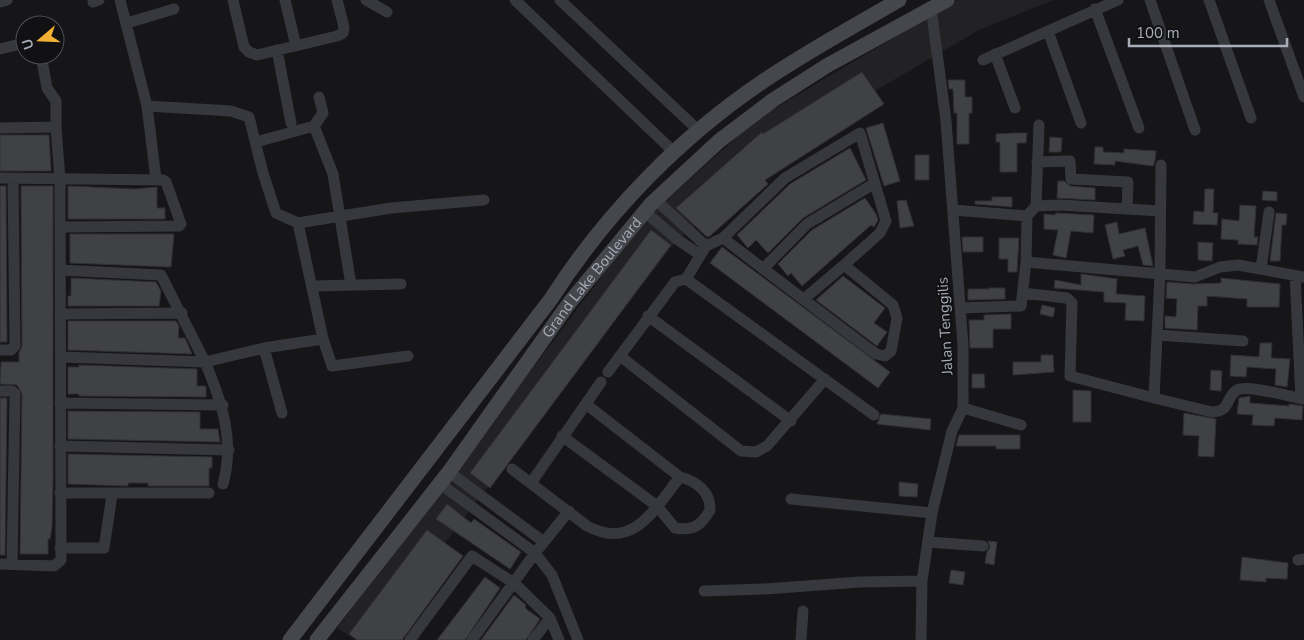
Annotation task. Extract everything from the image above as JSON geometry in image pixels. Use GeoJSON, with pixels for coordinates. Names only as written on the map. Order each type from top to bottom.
{"type":"FeatureCollection","features":[{"type":"Feature","properties":{"kind":"street"},"geometry":{"type":"LineString","coordinates":[[0,2],[8,0]]}},
{"type":"Feature","properties":{"kind":"street"},"geometry":{"type":"LineString","coordinates":[[120,0],[147,106],[156,179]]}},
{"type":"Feature","properties":{"kind":"street"},"geometry":{"type":"LineString","coordinates":[[233,0],[244,47],[249,52],[257,55],[343,33],[344,27],[337,0]]}},
{"type":"Feature","properties":{"kind":"street"},"geometry":{"type":"LineString","coordinates":[[285,0],[296,46]]}},
{"type":"Feature","properties":{"kind":"street"},"geometry":{"type":"LineString","coordinates":[[366,0],[386,12]]}},
{"type":"Feature","properties":{"kind":"street"},"geometry":{"type":"LineString","coordinates":[[515,0],[675,153]]}},
{"type":"Feature","properties":{"kind":"street"},"geometry":{"type":"LineString","coordinates":[[560,0],[699,131]]}},
{"type":"Feature","properties":{"kind":"street","name":"Grand Lake Boulevard"},"geometry":{"type":"LineString","coordinates":[[290,640],[551,299],[578,256],[639,186],[699,131],[764,80],[899,0]]}},
{"type":"Feature","properties":{"kind":"street","name":"Grand Lake Boulevard"},"geometry":{"type":"LineString","coordinates":[[317,640],[444,477],[570,302],[644,211],[719,141],[773,100],[828,65],[931,7],[947,0]]}},
{"type":"Feature","properties":{"kind":"street"},"geometry":{"type":"LineString","coordinates":[[983,60],[1118,0]]}},
{"type":"Feature","properties":{"kind":"street"},"geometry":{"type":"LineString","coordinates":[[1150,0],[1195,130]]}},
{"type":"Feature","properties":{"kind":"street"},"geometry":{"type":"LineString","coordinates":[[1209,0],[1251,118]]}},
{"type":"Feature","properties":{"kind":"street"},"geometry":{"type":"LineString","coordinates":[[1269,0],[1304,97]]}},
{"type":"Feature","properties":{"kind":"street","name":"Jalan Tenggilis"},"geometry":{"type":"LineString","coordinates":[[922,640],[922,581],[932,513],[952,432],[963,408],[963,345],[946,121],[931,7]]}},
{"type":"Feature","properties":{"kind":"street"},"geometry":{"type":"LineString","coordinates":[[127,23],[174,9]]}},
{"type":"Feature","properties":{"kind":"street"},"geometry":{"type":"LineString","coordinates":[[1095,9],[1139,128]]}},
{"type":"Feature","properties":{"kind":"street"},"geometry":{"type":"LineString","coordinates":[[1048,31],[1081,123]]}},
{"type":"Feature","properties":{"kind":"street"},"geometry":{"type":"LineString","coordinates":[[0,49],[15,45]]}},
{"type":"Feature","properties":{"kind":"street"},"geometry":{"type":"LineString","coordinates":[[816,49],[828,65]]}},
{"type":"Feature","properties":{"kind":"street"},"geometry":{"type":"LineString","coordinates":[[277,50],[291,123]]}},
{"type":"Feature","properties":{"kind":"street"},"geometry":{"type":"LineString","coordinates":[[995,54],[1015,108]]}},
{"type":"Feature","properties":{"kind":"street"},"geometry":{"type":"LineString","coordinates":[[0,564],[54,566],[61,560],[60,180],[56,101],[47,88],[43,65]]}},
{"type":"Feature","properties":{"kind":"street"},"geometry":{"type":"LineString","coordinates":[[256,142],[314,126],[322,112],[319,97]]}},
{"type":"Feature","properties":{"kind":"street"},"geometry":{"type":"LineString","coordinates":[[147,106],[232,111],[246,114],[252,124],[262,173],[276,213],[298,223],[391,208],[484,200]]}},
{"type":"Feature","properties":{"kind":"street"},"geometry":{"type":"LineString","coordinates":[[960,308],[1020,308],[1026,262],[1027,216],[1036,206],[1039,125]]}},
{"type":"Feature","properties":{"kind":"street"},"geometry":{"type":"LineString","coordinates":[[314,126],[333,174],[351,285]]}},
{"type":"Feature","properties":{"kind":"street"},"geometry":{"type":"LineString","coordinates":[[0,128],[56,127]]}},
{"type":"Feature","properties":{"kind":"street"},"geometry":{"type":"LineString","coordinates":[[531,483],[562,436],[587,405],[648,316],[675,282],[686,279],[702,250],[723,238],[785,178],[854,135],[860,134],[885,215],[884,228],[804,299]]}},
{"type":"Feature","properties":{"kind":"street"},"geometry":{"type":"LineString","coordinates":[[1037,162],[1070,161],[1071,179],[1128,182],[1127,209]]}},
{"type":"Feature","properties":{"kind":"street"},"geometry":{"type":"LineString","coordinates":[[1154,398],[1160,274],[1161,165]]}},
{"type":"Feature","properties":{"kind":"street"},"geometry":{"type":"LineString","coordinates":[[0,178],[60,180],[156,179],[166,182],[181,224],[180,226],[61,227]]}},
{"type":"Feature","properties":{"kind":"street"},"geometry":{"type":"LineString","coordinates":[[0,350],[11,350],[15,346],[12,178]]}},
{"type":"Feature","properties":{"kind":"street"},"geometry":{"type":"LineString","coordinates":[[763,269],[807,224],[875,182]]}},
{"type":"Feature","properties":{"kind":"street"},"geometry":{"type":"LineString","coordinates":[[656,200],[702,250]]}},
{"type":"Feature","properties":{"kind":"street"},"geometry":{"type":"LineString","coordinates":[[1036,206],[1060,205],[1160,210]]}},
{"type":"Feature","properties":{"kind":"street"},"geometry":{"type":"LineString","coordinates":[[953,210],[1027,216]]}},
{"type":"Feature","properties":{"kind":"street"},"geometry":{"type":"LineString","coordinates":[[644,211],[678,240],[702,250]]}},
{"type":"Feature","properties":{"kind":"street"},"geometry":{"type":"LineString","coordinates":[[1261,269],[1269,212]]}},
{"type":"Feature","properties":{"kind":"street"},"geometry":{"type":"LineString","coordinates":[[298,223],[314,286],[323,339],[332,366],[408,356]]}},
{"type":"Feature","properties":{"kind":"street"},"geometry":{"type":"LineString","coordinates":[[723,238],[880,356],[886,356],[891,352],[898,318],[893,305],[844,265]]}},
{"type":"Feature","properties":{"kind":"street"},"geometry":{"type":"LineString","coordinates":[[1023,293],[1067,298],[1072,302],[1070,376],[1212,412],[1220,412],[1234,392],[1245,388],[1302,399],[1300,276],[1228,265],[1195,277],[1026,262]]}},
{"type":"Feature","properties":{"kind":"street"},"geometry":{"type":"LineString","coordinates":[[60,270],[160,274],[164,277],[206,362],[223,405],[229,450],[223,484]]}},
{"type":"Feature","properties":{"kind":"street"},"geometry":{"type":"LineString","coordinates":[[686,279],[874,415]]}},
{"type":"Feature","properties":{"kind":"street"},"geometry":{"type":"LineString","coordinates":[[314,286],[401,284]]}},
{"type":"Feature","properties":{"kind":"street"},"geometry":{"type":"LineString","coordinates":[[60,314],[182,313]]}},
{"type":"Feature","properties":{"kind":"street"},"geometry":{"type":"LineString","coordinates":[[648,316],[791,421]]}},
{"type":"Feature","properties":{"kind":"street"},"geometry":{"type":"LineString","coordinates":[[1158,335],[1243,341]]}},
{"type":"Feature","properties":{"kind":"street"},"geometry":{"type":"LineString","coordinates":[[61,357],[206,362],[264,348],[323,339]]}},
{"type":"Feature","properties":{"kind":"street"},"geometry":{"type":"LineString","coordinates":[[264,348],[282,413]]}},
{"type":"Feature","properties":{"kind":"street"},"geometry":{"type":"LineString","coordinates":[[620,356],[741,451],[749,452],[762,450],[791,421],[825,379]]}},
{"type":"Feature","properties":{"kind":"street"},"geometry":{"type":"LineString","coordinates":[[0,391],[12,391],[14,394],[12,564]]}},
{"type":"Feature","properties":{"kind":"street"},"geometry":{"type":"LineString","coordinates":[[60,403],[223,405]]}},
{"type":"Feature","properties":{"kind":"street"},"geometry":{"type":"LineString","coordinates":[[562,436],[657,506],[674,528],[685,530],[697,528],[704,522],[710,510],[707,495],[693,480],[680,477],[587,405]]}},
{"type":"Feature","properties":{"kind":"street"},"geometry":{"type":"LineString","coordinates":[[963,408],[1021,425]]}},
{"type":"Feature","properties":{"kind":"street"},"geometry":{"type":"LineString","coordinates":[[60,446],[229,450]]}},
{"type":"Feature","properties":{"kind":"street"},"geometry":{"type":"LineString","coordinates":[[512,469],[587,526],[609,534],[618,534],[642,525],[680,477]]}},
{"type":"Feature","properties":{"kind":"street"},"geometry":{"type":"LineString","coordinates":[[444,477],[498,506],[544,542]]}},
{"type":"Feature","properties":{"kind":"street"},"geometry":{"type":"LineString","coordinates":[[444,477],[488,519],[535,553],[552,575],[578,640]]}},
{"type":"Feature","properties":{"kind":"street"},"geometry":{"type":"LineString","coordinates":[[60,494],[209,493]]}},
{"type":"Feature","properties":{"kind":"street"},"geometry":{"type":"LineString","coordinates":[[60,548],[104,548],[112,495]]}},
{"type":"Feature","properties":{"kind":"street"},"geometry":{"type":"LineString","coordinates":[[791,499],[932,513]]}},
{"type":"Feature","properties":{"kind":"street"},"geometry":{"type":"LineString","coordinates":[[488,519],[498,506]]}},
{"type":"Feature","properties":{"kind":"street"},"geometry":{"type":"LineString","coordinates":[[472,640],[535,553],[569,511]]}},
{"type":"Feature","properties":{"kind":"street"},"geometry":{"type":"LineString","coordinates":[[928,542],[983,546]]}},
{"type":"Feature","properties":{"kind":"street"},"geometry":{"type":"LineString","coordinates":[[410,640],[469,552],[514,584],[550,618],[559,640]]}},
{"type":"Feature","properties":{"kind":"street"},"geometry":{"type":"LineString","coordinates":[[704,591],[765,589],[860,582],[922,581]]}},
{"type":"Feature","properties":{"kind":"street"},"geometry":{"type":"LineString","coordinates":[[801,640],[803,611]]}},
{"type":"Feature","properties":{"kind":"street"},"geometry":{"type":"LineString","coordinates":[[533,640],[550,618]]}},
{"type":"Feature","properties":{"kind":"shaded area"},"geometry":{"type":"Polygon","coordinates":[[[957,0],[1053,0],[979,30],[875,91],[776,153],[671,247],[371,640],[357,640],[337,628],[644,220],[757,119],[957,0]]]}},
{"type":"Feature","properties":{"kind":"building"},"geometry":{"type":"Polygon","coordinates":[[[862,72],[884,104],[765,180],[768,184],[710,236],[707,237],[676,208],[762,132],[763,134],[862,72]]]}},
{"type":"Feature","properties":{"kind":"building"},"geometry":{"type":"Polygon","coordinates":[[[948,80],[965,80],[965,97],[972,97],[972,113],[969,113],[969,144],[957,144],[957,113],[954,113],[953,89],[949,89],[948,80]]]}},
{"type":"Feature","properties":{"kind":"building"},"geometry":{"type":"Polygon","coordinates":[[[883,123],[900,181],[884,186],[866,128],[883,123]]]}},
{"type":"Feature","properties":{"kind":"building"},"geometry":{"type":"Polygon","coordinates":[[[1027,133],[1026,143],[1017,143],[1017,172],[1000,172],[1000,142],[996,142],[996,134],[1027,133]]]}},
{"type":"Feature","properties":{"kind":"building"},"geometry":{"type":"Polygon","coordinates":[[[0,135],[49,135],[51,171],[0,171],[0,135]]]}},
{"type":"Feature","properties":{"kind":"building"},"geometry":{"type":"Polygon","coordinates":[[[1050,137],[1062,138],[1061,152],[1049,152],[1050,137]]]}},
{"type":"Feature","properties":{"kind":"building"},"geometry":{"type":"Polygon","coordinates":[[[1095,147],[1103,147],[1103,152],[1124,153],[1124,149],[1156,151],[1155,161],[1153,166],[1115,161],[1115,165],[1094,164],[1095,147]]]}},
{"type":"Feature","properties":{"kind":"building"},"geometry":{"type":"Polygon","coordinates":[[[850,148],[866,180],[803,218],[768,253],[756,240],[748,248],[737,235],[790,184],[850,148]]]}},
{"type":"Feature","properties":{"kind":"building"},"geometry":{"type":"Polygon","coordinates":[[[915,155],[929,155],[929,180],[915,180],[915,155]]]}},
{"type":"Feature","properties":{"kind":"building"},"geometry":{"type":"Polygon","coordinates":[[[1058,181],[1064,181],[1070,186],[1095,188],[1095,200],[1057,198],[1058,181]]]}},
{"type":"Feature","properties":{"kind":"building"},"geometry":{"type":"Polygon","coordinates":[[[0,186],[6,186],[7,342],[0,342],[0,186]]]}},
{"type":"Feature","properties":{"kind":"building"},"geometry":{"type":"Polygon","coordinates":[[[21,186],[53,186],[53,484],[52,527],[50,539],[48,539],[48,554],[20,554],[22,394],[17,385],[0,384],[1,362],[19,362],[19,353],[22,346],[21,186]]]}},
{"type":"Feature","properties":{"kind":"building"},"geometry":{"type":"Polygon","coordinates":[[[68,186],[135,189],[157,187],[157,208],[165,208],[165,219],[68,219],[68,186]]]}},
{"type":"Feature","properties":{"kind":"building"},"geometry":{"type":"Polygon","coordinates":[[[1205,189],[1214,189],[1213,213],[1218,213],[1217,225],[1193,224],[1194,211],[1204,212],[1205,189]]]}},
{"type":"Feature","properties":{"kind":"building"},"geometry":{"type":"Polygon","coordinates":[[[1263,191],[1277,192],[1277,201],[1262,200],[1263,191]]]}},
{"type":"Feature","properties":{"kind":"building"},"geometry":{"type":"Polygon","coordinates":[[[992,197],[1012,197],[1012,207],[975,204],[975,201],[992,201],[992,197]]]}},
{"type":"Feature","properties":{"kind":"building"},"geometry":{"type":"Polygon","coordinates":[[[865,198],[878,220],[874,227],[871,225],[802,286],[791,273],[788,276],[778,264],[812,230],[865,198]]]}},
{"type":"Feature","properties":{"kind":"building"},"geometry":{"type":"Polygon","coordinates":[[[906,200],[914,226],[900,228],[897,201],[906,200]]]}},
{"type":"Feature","properties":{"kind":"building"},"geometry":{"type":"Polygon","coordinates":[[[1240,205],[1256,206],[1254,237],[1258,237],[1257,245],[1238,244],[1238,240],[1221,239],[1222,219],[1239,221],[1240,205]]]}},
{"type":"Feature","properties":{"kind":"building"},"geometry":{"type":"Polygon","coordinates":[[[1056,213],[1094,215],[1093,233],[1071,231],[1066,258],[1053,255],[1058,230],[1044,229],[1044,214],[1055,215],[1056,213]]]}},
{"type":"Feature","properties":{"kind":"building"},"geometry":{"type":"Polygon","coordinates":[[[1276,213],[1287,214],[1286,225],[1282,225],[1280,261],[1270,261],[1276,213]]]}},
{"type":"Feature","properties":{"kind":"building"},"geometry":{"type":"Polygon","coordinates":[[[1117,222],[1119,234],[1145,228],[1153,266],[1143,265],[1138,246],[1123,250],[1125,256],[1113,259],[1105,225],[1117,222]]]}},
{"type":"Feature","properties":{"kind":"building"},"geometry":{"type":"Polygon","coordinates":[[[651,230],[671,245],[490,488],[470,473],[651,230]]]}},
{"type":"Feature","properties":{"kind":"building"},"geometry":{"type":"Polygon","coordinates":[[[70,234],[174,234],[171,267],[70,263],[70,234]]]}},
{"type":"Feature","properties":{"kind":"building"},"geometry":{"type":"Polygon","coordinates":[[[962,237],[983,237],[983,252],[963,252],[962,237]]]}},
{"type":"Feature","properties":{"kind":"building"},"geometry":{"type":"Polygon","coordinates":[[[999,238],[1019,238],[1017,272],[1008,272],[1008,259],[999,259],[999,238]]]}},
{"type":"Feature","properties":{"kind":"building"},"geometry":{"type":"Polygon","coordinates":[[[1198,242],[1213,243],[1212,261],[1198,260],[1198,242]]]}},
{"type":"Feature","properties":{"kind":"building"},"geometry":{"type":"Polygon","coordinates":[[[722,247],[890,372],[878,388],[710,263],[722,247]]]}},
{"type":"Feature","properties":{"kind":"building"},"geometry":{"type":"Polygon","coordinates":[[[1081,274],[1117,279],[1116,294],[1145,296],[1144,321],[1125,320],[1126,303],[1104,302],[1104,292],[1054,288],[1055,280],[1081,285],[1081,274]]]}},
{"type":"Feature","properties":{"kind":"building"},"geometry":{"type":"Polygon","coordinates":[[[843,276],[885,308],[874,323],[887,332],[877,346],[816,300],[843,276]]]}},
{"type":"Feature","properties":{"kind":"building"},"geometry":{"type":"Polygon","coordinates":[[[71,278],[156,282],[161,291],[159,306],[68,306],[68,296],[71,296],[71,278]]]}},
{"type":"Feature","properties":{"kind":"building"},"geometry":{"type":"Polygon","coordinates":[[[1221,278],[1280,284],[1279,307],[1247,307],[1247,299],[1207,296],[1207,306],[1198,306],[1197,330],[1165,328],[1165,316],[1176,317],[1177,299],[1166,298],[1167,282],[1221,283],[1221,278]]]}},
{"type":"Feature","properties":{"kind":"building"},"geometry":{"type":"Polygon","coordinates":[[[1005,288],[1005,299],[968,300],[968,289],[1005,288]]]}},
{"type":"Feature","properties":{"kind":"building"},"geometry":{"type":"Polygon","coordinates":[[[1042,305],[1055,308],[1053,317],[1040,314],[1042,305]]]}},
{"type":"Feature","properties":{"kind":"building"},"geometry":{"type":"Polygon","coordinates":[[[1011,314],[1011,329],[993,329],[993,348],[970,348],[969,320],[984,320],[984,315],[1011,314]]]}},
{"type":"Feature","properties":{"kind":"building"},"geometry":{"type":"Polygon","coordinates":[[[68,321],[176,321],[179,326],[178,338],[185,338],[192,354],[68,350],[68,321]]]}},
{"type":"Feature","properties":{"kind":"building"},"geometry":{"type":"Polygon","coordinates":[[[1260,343],[1272,343],[1271,358],[1290,359],[1287,387],[1275,385],[1276,369],[1247,367],[1246,377],[1230,376],[1231,355],[1259,357],[1260,343]]]}},
{"type":"Feature","properties":{"kind":"building"},"geometry":{"type":"Polygon","coordinates":[[[1041,355],[1053,355],[1054,372],[1013,375],[1013,362],[1041,362],[1041,355]]]}},
{"type":"Feature","properties":{"kind":"building"},"geometry":{"type":"Polygon","coordinates":[[[79,365],[197,369],[197,386],[206,386],[206,397],[79,396],[79,394],[68,394],[68,367],[79,367],[79,365]]]}},
{"type":"Feature","properties":{"kind":"building"},"geometry":{"type":"Polygon","coordinates":[[[1211,370],[1222,371],[1221,391],[1210,390],[1211,370]]]}},
{"type":"Feature","properties":{"kind":"building"},"geometry":{"type":"Polygon","coordinates":[[[972,374],[984,374],[985,388],[972,388],[972,374]]]}},
{"type":"Feature","properties":{"kind":"building"},"geometry":{"type":"Polygon","coordinates":[[[1073,390],[1091,391],[1091,422],[1073,422],[1073,390]]]}},
{"type":"Feature","properties":{"kind":"building"},"geometry":{"type":"Polygon","coordinates":[[[1250,396],[1250,403],[1303,406],[1302,420],[1275,418],[1274,426],[1252,425],[1253,415],[1237,414],[1239,398],[1250,396]]]}},
{"type":"Feature","properties":{"kind":"building"},"geometry":{"type":"Polygon","coordinates":[[[0,398],[7,398],[5,555],[0,555],[0,398]]]}},
{"type":"Feature","properties":{"kind":"building"},"geometry":{"type":"Polygon","coordinates":[[[68,411],[200,412],[200,429],[218,429],[220,442],[68,439],[68,411]]]}},
{"type":"Feature","properties":{"kind":"building"},"geometry":{"type":"Polygon","coordinates":[[[1184,413],[1216,419],[1214,457],[1198,456],[1199,436],[1183,435],[1184,413]]]}},
{"type":"Feature","properties":{"kind":"building"},"geometry":{"type":"Polygon","coordinates":[[[881,414],[931,419],[930,430],[877,424],[881,414]]]}},
{"type":"Feature","properties":{"kind":"building"},"geometry":{"type":"Polygon","coordinates":[[[959,435],[1020,435],[1020,449],[996,449],[996,446],[956,446],[959,435]]]}},
{"type":"Feature","properties":{"kind":"building"},"geometry":{"type":"Polygon","coordinates":[[[68,454],[212,457],[212,468],[209,468],[209,486],[148,486],[148,483],[128,483],[128,486],[68,484],[68,454]]]}},
{"type":"Feature","properties":{"kind":"building"},"geometry":{"type":"Polygon","coordinates":[[[899,482],[918,484],[917,497],[899,496],[899,482]]]}},
{"type":"Feature","properties":{"kind":"building"},"geometry":{"type":"Polygon","coordinates":[[[447,504],[471,523],[474,519],[521,552],[510,569],[436,519],[447,504]]]}},
{"type":"Feature","properties":{"kind":"building"},"geometry":{"type":"Polygon","coordinates":[[[427,530],[463,556],[402,640],[357,640],[349,634],[427,530]]]}},
{"type":"Feature","properties":{"kind":"building"},"geometry":{"type":"Polygon","coordinates":[[[988,541],[997,542],[994,565],[985,563],[990,547],[988,541]]]}},
{"type":"Feature","properties":{"kind":"building"},"geometry":{"type":"Polygon","coordinates":[[[1242,557],[1288,563],[1287,579],[1266,578],[1266,582],[1240,580],[1242,557]]]}},
{"type":"Feature","properties":{"kind":"building"},"geometry":{"type":"Polygon","coordinates":[[[951,570],[965,572],[963,585],[949,583],[951,570]]]}},
{"type":"Feature","properties":{"kind":"building"},"geometry":{"type":"Polygon","coordinates":[[[485,577],[500,588],[465,640],[437,640],[485,577]]]}},
{"type":"Feature","properties":{"kind":"building"},"geometry":{"type":"Polygon","coordinates":[[[514,595],[526,605],[525,608],[540,619],[526,640],[481,640],[514,595]]]}}]}
